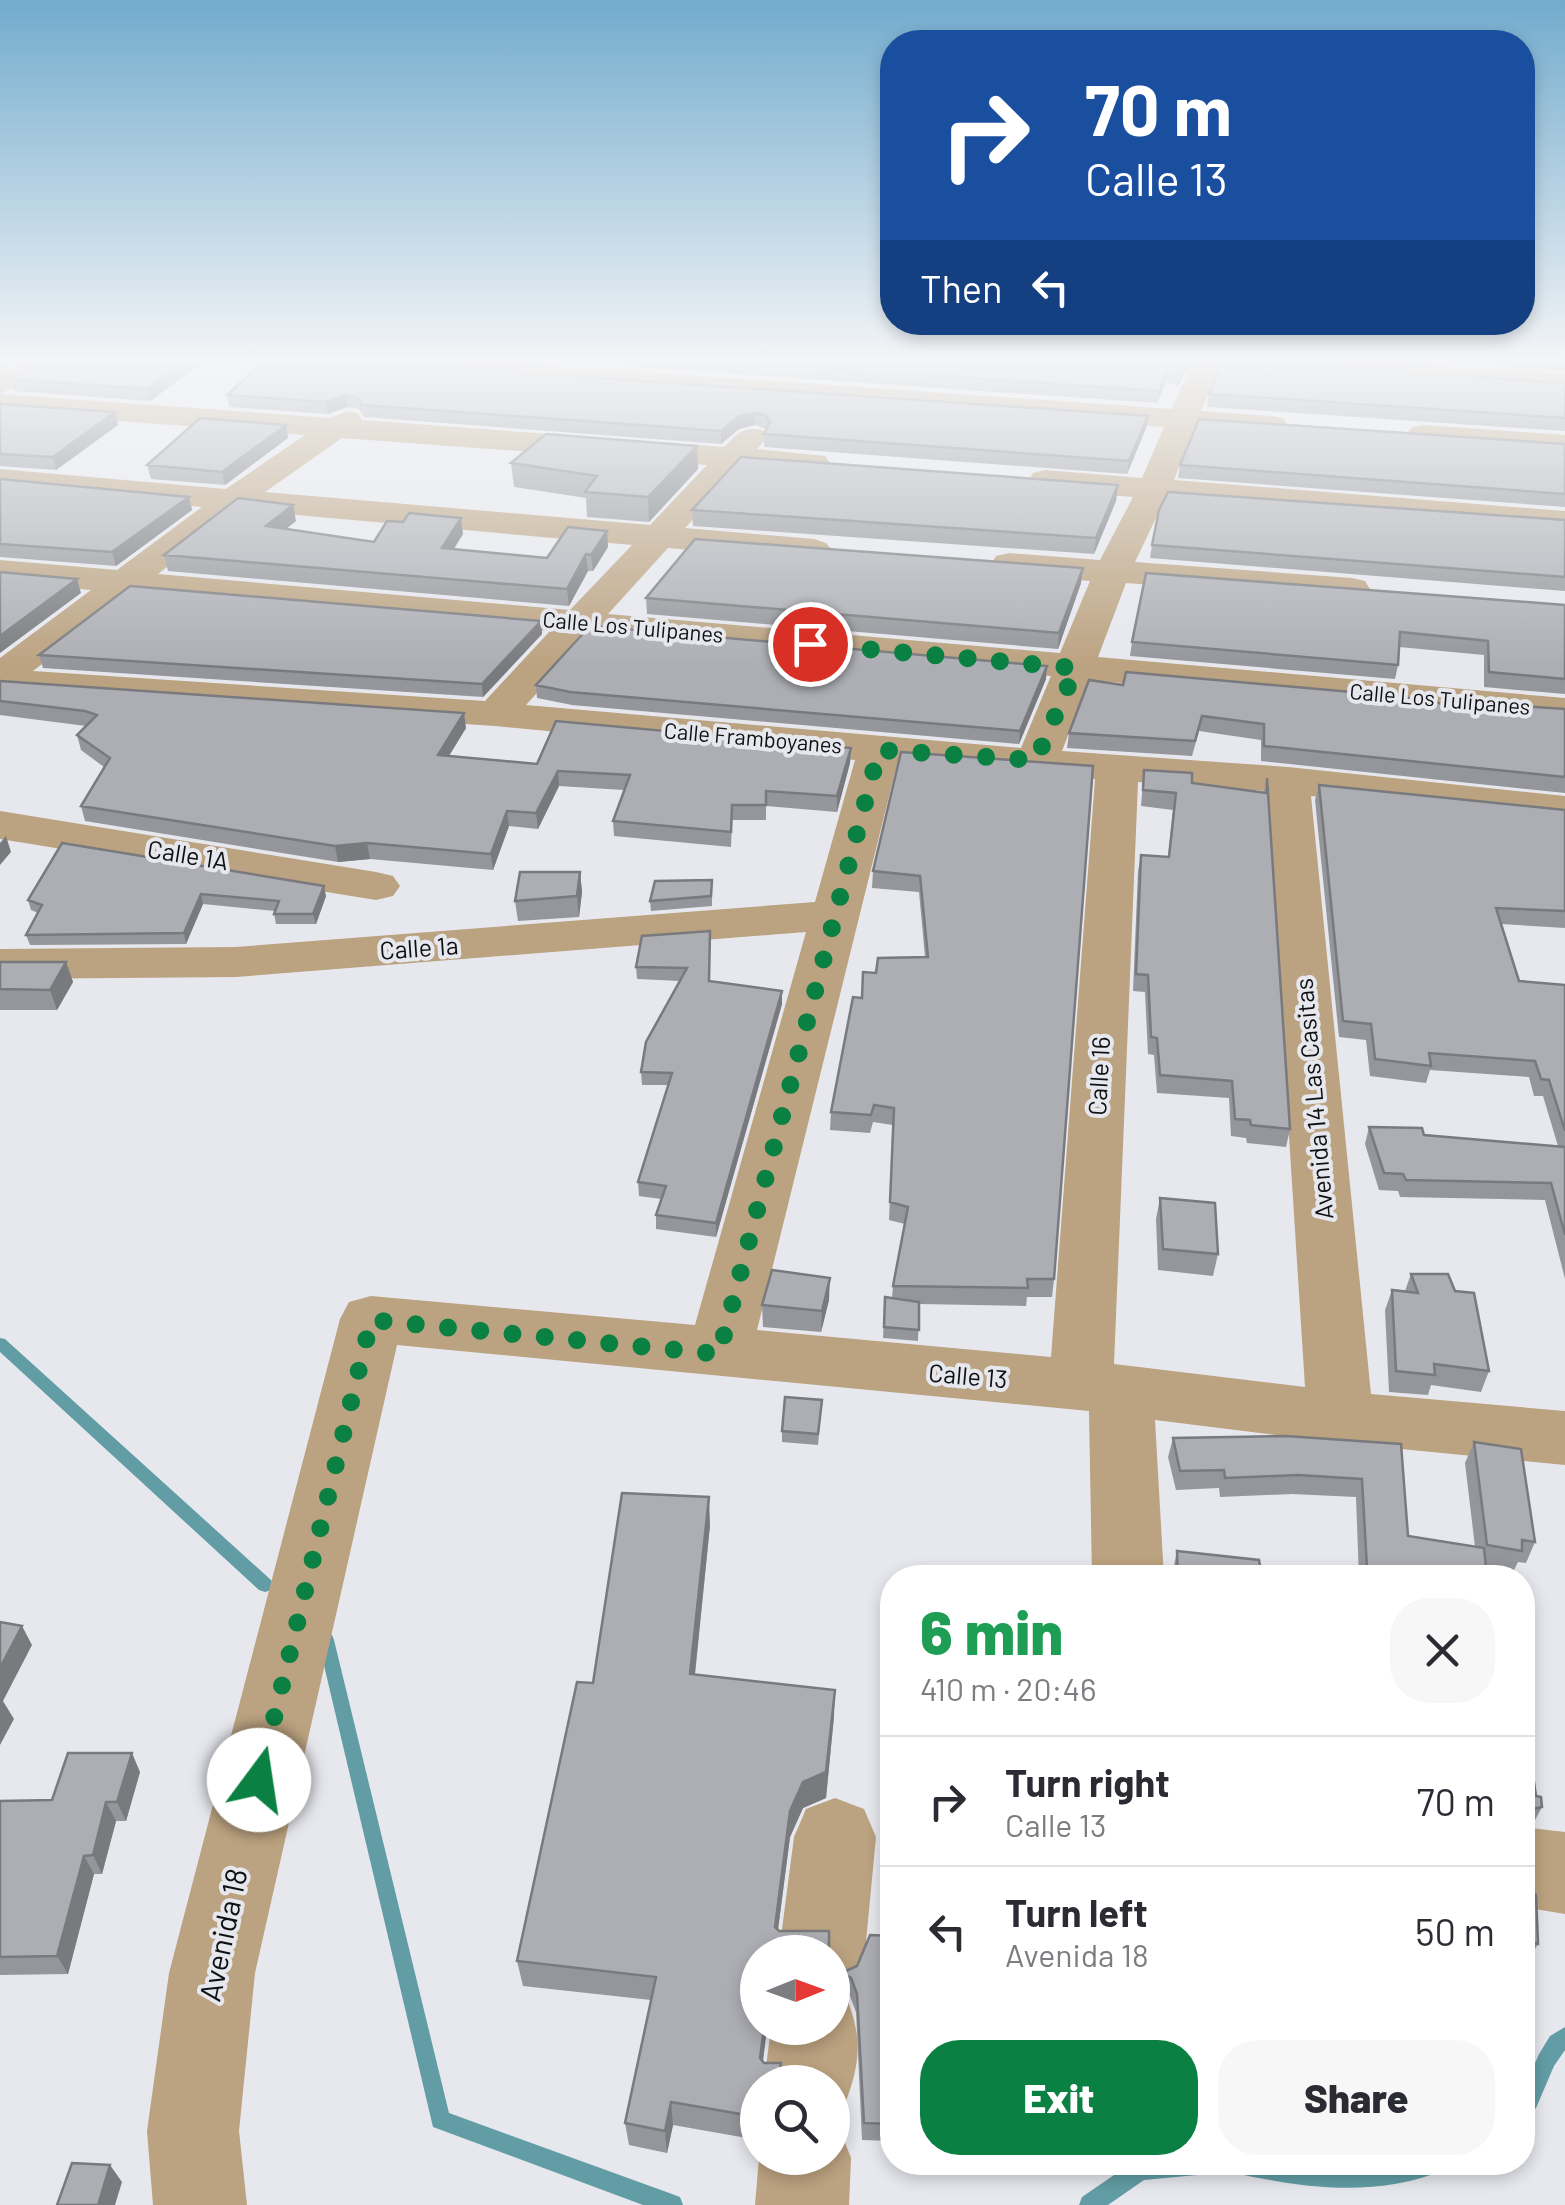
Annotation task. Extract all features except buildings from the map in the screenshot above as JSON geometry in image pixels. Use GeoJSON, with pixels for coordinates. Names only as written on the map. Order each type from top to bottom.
{"type":"FeatureCollection","features":[{"type":"Feature","properties":{"kind":"street"},"geometry":{"type":"LineString","coordinates":[[0,679],[287,462]]}},
{"type":"Feature","properties":{"kind":"street"},"geometry":{"type":"LineString","coordinates":[[495,714],[729,462]]}},
{"type":"Feature","properties":{"kind":"street"},"geometry":{"type":"LineString","coordinates":[[796,462],[848,466]]}},
{"type":"Feature","properties":{"kind":"street"},"geometry":{"type":"LineString","coordinates":[[1036,760],[1113,570],[1165,462]]}},
{"type":"Feature","properties":{"kind":"street"},"geometry":{"type":"LineString","coordinates":[[1020,478],[1565,521]]}},
{"type":"Feature","properties":{"kind":"street"},"geometry":{"type":"LineString","coordinates":[[0,480],[853,554]]}},
{"type":"Feature","properties":{"kind":"street"},"geometry":{"type":"LineString","coordinates":[[983,562],[1388,592]]}},
{"type":"Feature","properties":{"kind":"street","name":"Calle Los Tulipanes"},"geometry":{"type":"LineString","coordinates":[[0,571],[1565,710]]}},
{"type":"Feature","properties":{"kind":"street","name":"Calle Framboyanes"},"geometry":{"type":"LineString","coordinates":[[0,679],[495,714],[879,750],[1288,780],[1565,809]]}},
{"type":"Feature","properties":{"kind":"street"},"geometry":{"type":"LineString","coordinates":[[719,1354],[879,750]]}},
{"type":"Feature","properties":{"kind":"street","name":"Calle 16"},"geometry":{"type":"LineString","coordinates":[[1117,766],[1101,1388],[1126,1565]]}},
{"type":"Feature","properties":{"kind":"street","name":"Avenida 14 Las Casitas"},"geometry":{"type":"LineString","coordinates":[[1288,780],[1340,1417]]}},
{"type":"Feature","properties":{"kind":"street","name":"Calle 1A"},"geometry":{"type":"LineString","coordinates":[[0,825],[376,886]]}},
{"type":"Feature","properties":{"kind":"street","name":"Calle 1a"},"geometry":{"type":"LineString","coordinates":[[0,964],[236,962],[836,915]]}},
{"type":"Feature","properties":{"kind":"street","name":"Calle 13"},"geometry":{"type":"LineString","coordinates":[[371,1320],[1101,1388],[1340,1417],[1565,1438]]}},
{"type":"Feature","properties":{"kind":"street","name":"Avenida 18"},"geometry":{"type":"LineString","coordinates":[[200,2205],[194,2131],[212,1973],[371,1320]]}},
{"type":"Feature","properties":{"kind":"street"},"geometry":{"type":"LineString","coordinates":[[824,1935],[834,1837]]}},
{"type":"Feature","properties":{"kind":"street"},"geometry":{"type":"LineString","coordinates":[[1535,1869],[1565,1874]]}},
{"type":"Feature","properties":{"kind":"waterway"},"geometry":{"type":"LineString","coordinates":[[0,1343],[265,1585]]}},
{"type":"Feature","properties":{"kind":"waterway"},"geometry":{"type":"LineString","coordinates":[[326,1640],[440,2120],[672,2205]]}},
{"type":"Feature","properties":{"kind":"waterway"},"geometry":{"type":"LineString","coordinates":[[1535,2089],[1551,2051],[1565,2037]]}},
{"type":"Feature","properties":{"kind":"waterway"},"geometry":{"type":"LineString","coordinates":[[1090,2205],[1133,2175]]}},
{"type":"Feature","properties":{"kind":"waterway"},"geometry":{"type":"LineString","coordinates":[[1306,2175],[1384,2175]]}},
{"type":"Feature","properties":{"kind":"route"},"geometry":{"type":"LineString","coordinates":[[259,1780],[371,1320],[719,1354],[879,750],[1036,760],[1076,668],[810,644]]}}]}
